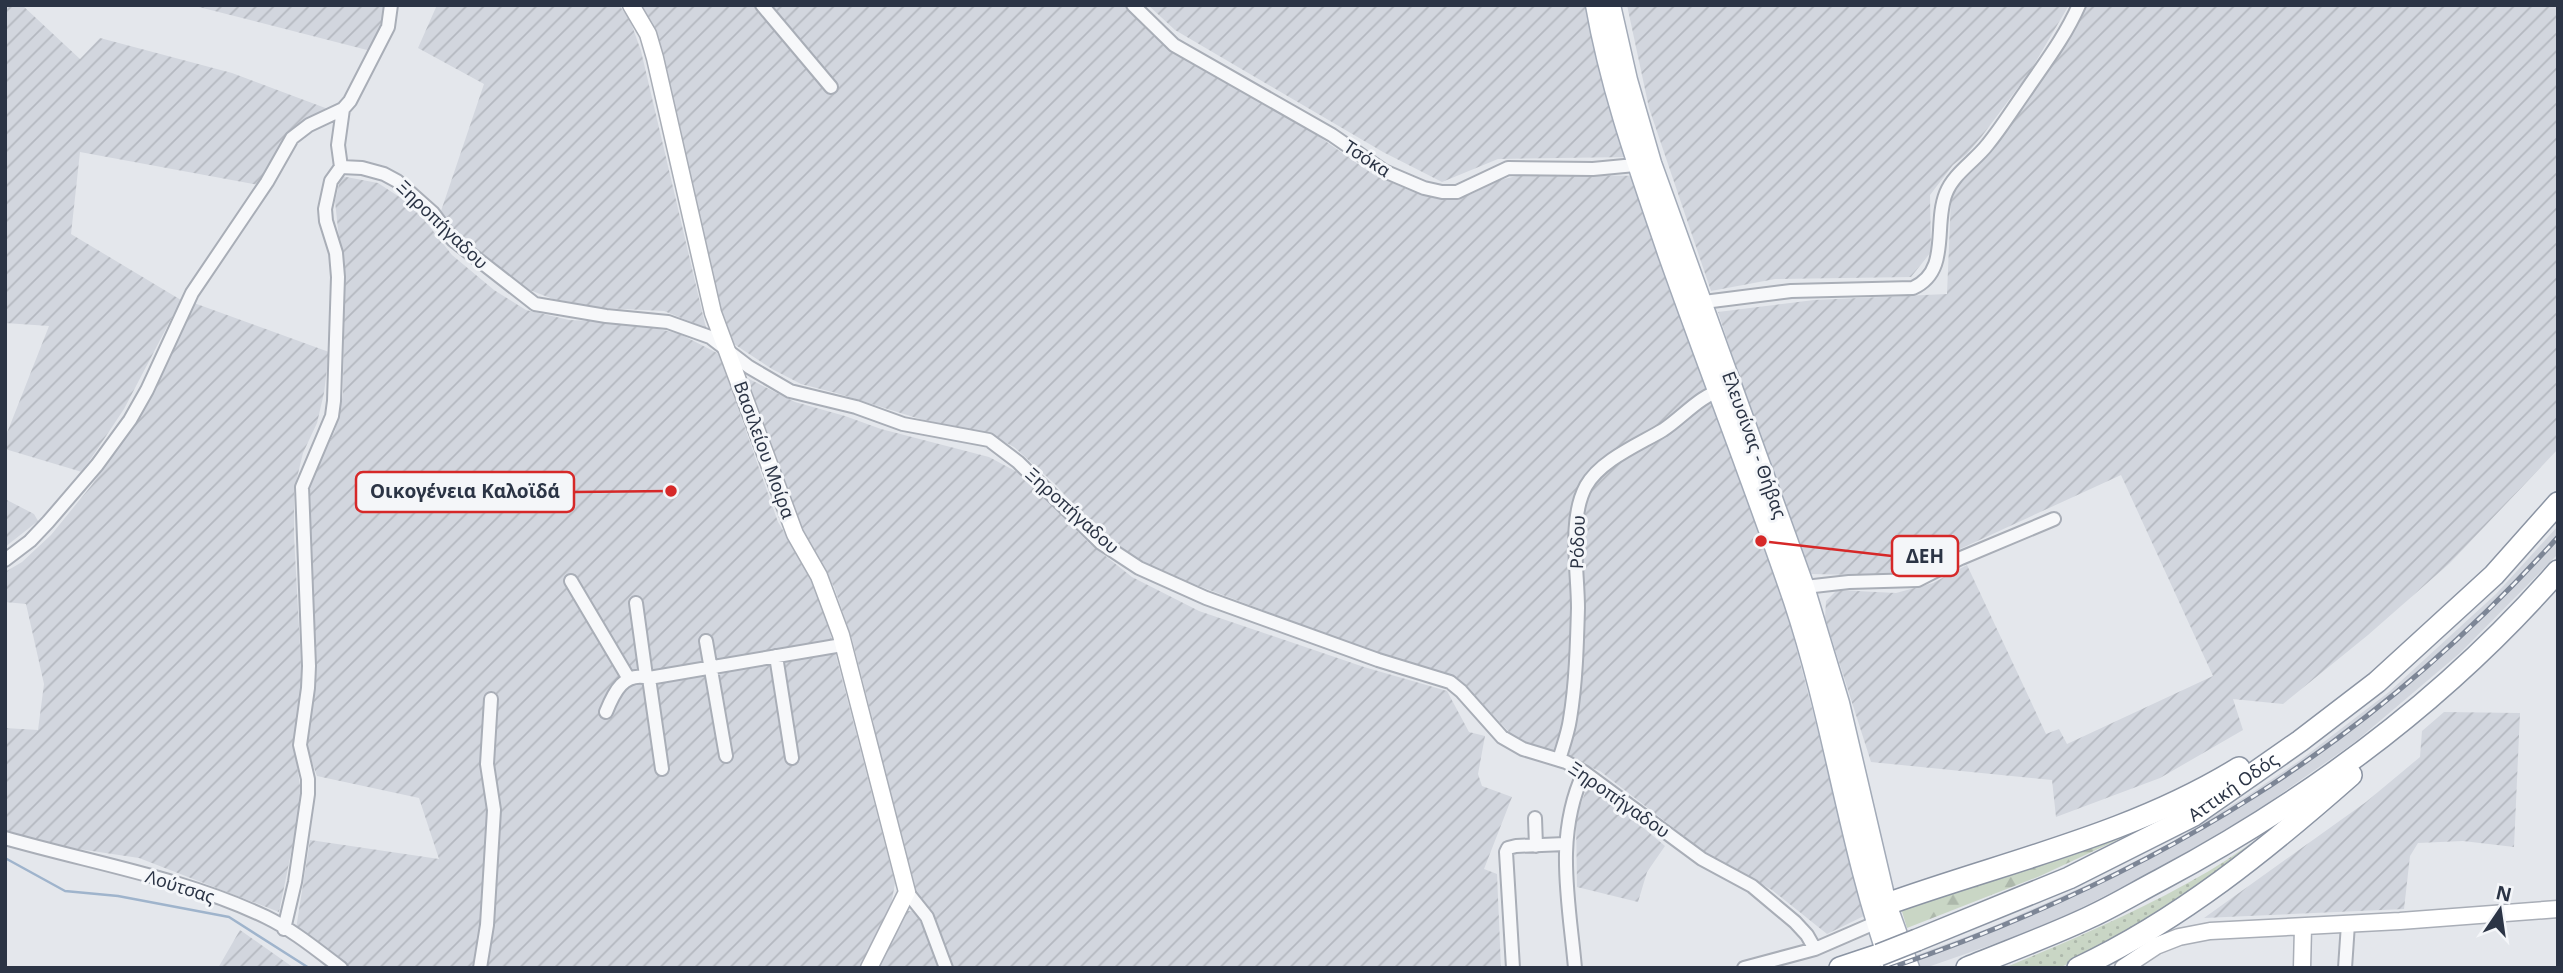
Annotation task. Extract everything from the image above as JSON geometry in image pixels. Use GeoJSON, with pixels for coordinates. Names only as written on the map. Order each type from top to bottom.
{"type":"FeatureCollection","features":[{"type":"Feature","properties":{"kind":"highway","name":"Αττική Οδός"},"geometry":{"type":"LineString","coordinates":[[1840,968],[1885,961],[1917,940],[2069,878],[2194,816],[2322,725],[2424,641],[2494,575],[2558,503]]}},
{"type":"Feature","properties":{"kind":"highway"},"geometry":{"type":"LineString","coordinates":[[1967,968],[2091,917],[2215,850],[2304,793],[2396,724],[2496,635],[2558,571]]}},
{"type":"Feature","properties":{"kind":"highway"},"geometry":{"type":"LineString","coordinates":[[2078,968],[2177,912],[2268,846],[2379,750],[2396,724]]}},
{"type":"Feature","properties":{"kind":"highway"},"geometry":{"type":"LineString","coordinates":[[1887,904],[2150,815],[2218,781],[2296,733],[2322,725]]}},
{"type":"Feature","properties":{"kind":"main road","name":"Ελευσίνας - Θήβας"},"geometry":{"type":"LineString","coordinates":[[1595,5],[1611,83],[1635,165],[1694,304],[1725,389],[1805,587],[1840,703],[1887,904],[1910,968]]}},
{"type":"Feature","properties":{"kind":"main road","name":"Ελευσίνας - Θήβας"},"geometry":{"type":"LineString","coordinates":[[1611,5],[1638,118],[1670,215],[1694,304]]}},
{"type":"Feature","properties":{"kind":"main road","name":"Ελευσίνας - Θήβας"},"geometry":{"type":"LineString","coordinates":[[1725,389],[1810,655],[1885,961]]}},
{"type":"Feature","properties":{"kind":"main road"},"geometry":{"type":"LineString","coordinates":[[1875,923],[1887,904]]}},
{"type":"Feature","properties":{"kind":"street"},"geometry":{"type":"LineString","coordinates":[[5,561],[48,522],[97,465],[130,419],[147,390],[192,293],[230,233],[267,182],[292,138],[309,125],[342,109],[354,94],[388,27],[391,5]]}},
{"type":"Feature","properties":{"kind":"street","name":"Βασιλείου Μοίρα"},"geometry":{"type":"LineString","coordinates":[[631,5],[652,46],[713,313],[794,534],[814,567],[831,607],[907,892]]}},
{"type":"Feature","properties":{"kind":"street"},"geometry":{"type":"LineString","coordinates":[[762,5],[831,88]]}},
{"type":"Feature","properties":{"kind":"street","name":"Τσόκα"},"geometry":{"type":"LineString","coordinates":[[1133,5],[1174,45],[1332,135],[1384,171],[1424,188],[1457,192],[1508,168],[1593,169],[1635,165]]}},
{"type":"Feature","properties":{"kind":"street"},"geometry":{"type":"LineString","coordinates":[[1694,304],[1791,291],[1913,288],[1921,285],[1933,272],[1938,260],[1941,216],[1947,190],[1987,145],[2061,39],[2079,5]]}},
{"type":"Feature","properties":{"kind":"street"},"geometry":{"type":"LineString","coordinates":[[284,929],[295,882],[308,794],[308,779],[300,745],[309,666],[302,487],[332,416],[334,401],[338,277],[336,253],[325,209],[331,181],[341,167],[338,145],[342,109]]}},
{"type":"Feature","properties":{"kind":"street","name":"Ξηροπήγαδου"},"geometry":{"type":"LineString","coordinates":[[341,167],[362,168],[397,181],[433,213],[453,240],[535,304],[606,316],[668,322],[710,337],[749,367],[790,391],[856,407],[903,424],[989,440],[1018,462],[1101,542],[1139,568],[1206,598],[1378,660],[1450,682],[1502,737],[1523,749],[1559,760],[1584,772],[1702,859],[1752,886],[1795,922],[1815,949]]}},
{"type":"Feature","properties":{"kind":"street","name":"Ρόδου"},"geometry":{"type":"LineString","coordinates":[[1559,760],[1573,699],[1578,606],[1577,522],[1586,488],[1600,471],[1626,451],[1676,421],[1696,402],[1725,389]]}},
{"type":"Feature","properties":{"kind":"street"},"geometry":{"type":"LineString","coordinates":[[1805,587],[1849,582],[1918,580],[1961,558],[2054,519]]}},
{"type":"Feature","properties":{"kind":"street"},"geometry":{"type":"LineString","coordinates":[[571,582],[629,679]]}},
{"type":"Feature","properties":{"kind":"street"},"geometry":{"type":"LineString","coordinates":[[636,603],[662,769]]}},
{"type":"Feature","properties":{"kind":"street"},"geometry":{"type":"LineString","coordinates":[[706,640],[726,756]]}},
{"type":"Feature","properties":{"kind":"street"},"geometry":{"type":"LineString","coordinates":[[606,712],[617,687],[629,679],[842,645]]}},
{"type":"Feature","properties":{"kind":"street"},"geometry":{"type":"LineString","coordinates":[[776,656],[792,758]]}},
{"type":"Feature","properties":{"kind":"street"},"geometry":{"type":"LineString","coordinates":[[480,968],[487,925],[494,810],[487,764],[491,699]]}},
{"type":"Feature","properties":{"kind":"street"},"geometry":{"type":"LineString","coordinates":[[1575,968],[1565,844],[1568,817],[1584,772]]}},
{"type":"Feature","properties":{"kind":"street"},"geometry":{"type":"LineString","coordinates":[[1535,818],[1536,846]]}},
{"type":"Feature","properties":{"kind":"street","name":"Λούτσας"},"geometry":{"type":"LineString","coordinates":[[5,838],[196,890],[261,915],[301,938],[341,968]]}},
{"type":"Feature","properties":{"kind":"street"},"geometry":{"type":"LineString","coordinates":[[1513,968],[1506,852],[1508,848],[1516,846],[1565,844]]}},
{"type":"Feature","properties":{"kind":"street"},"geometry":{"type":"LineString","coordinates":[[869,968],[907,892],[928,917],[946,968]]}},
{"type":"Feature","properties":{"kind":"street"},"geometry":{"type":"LineString","coordinates":[[2123,968],[2156,946],[2179,937],[2210,931],[2558,909]]}},
{"type":"Feature","properties":{"kind":"street"},"geometry":{"type":"LineString","coordinates":[[1744,968],[1815,949],[1875,923]]}},
{"type":"Feature","properties":{"kind":"street"},"geometry":{"type":"LineString","coordinates":[[2345,968],[2348,924]]}},
{"type":"Feature","properties":{"kind":"street"},"geometry":{"type":"LineString","coordinates":[[2302,968],[2303,927]]}},
{"type":"Feature","properties":{"kind":"shaded area"},"geometry":{"type":"Polygon","coordinates":[[[5,5],[22,5],[80,59],[100,38],[232,73],[328,109],[293,128],[259,185],[80,152],[71,234],[181,300],[124,409],[82,472],[5,449],[5,438],[49,326],[5,323],[5,5]]]}},
{"type":"Feature","properties":{"kind":"shaded area"},"geometry":{"type":"Polygon","coordinates":[[[191,5],[384,5],[384,10],[379,33],[371,51],[191,5]]]}},
{"type":"Feature","properties":{"kind":"shaded area"},"geometry":{"type":"Polygon","coordinates":[[[437,5],[619,5],[630,20],[641,51],[706,328],[664,311],[603,308],[553,299],[527,289],[461,240],[441,211],[484,84],[418,48],[437,5]]]}},
{"type":"Feature","properties":{"kind":"shaded area"},"geometry":{"type":"Polygon","coordinates":[[[638,5],[1123,5],[1173,51],[1288,115],[1374,175],[1409,190],[1441,197],[1471,194],[1500,180],[1525,174],[1640,176],[1667,284],[1704,378],[1736,434],[1790,624],[1866,915],[1827,934],[1772,890],[1706,853],[1600,771],[1532,745],[1510,733],[1465,685],[1447,675],[1361,647],[1159,571],[1094,528],[1056,485],[1014,447],[993,436],[920,419],[801,384],[734,344],[710,281],[638,5]]]}},
{"type":"Feature","properties":{"kind":"shaded area"},"geometry":{"type":"Polygon","coordinates":[[[1148,5],[1586,5],[1630,157],[1498,159],[1442,182],[1383,152],[1175,30],[1148,5]]]}},
{"type":"Feature","properties":{"kind":"shaded area"},"geometry":{"type":"Polygon","coordinates":[[[1627,5],[2069,5],[2029,73],[1982,136],[1967,154],[1953,165],[1930,195],[1931,252],[1911,277],[1775,279],[1711,291],[1649,108],[1627,5]]]}},
{"type":"Feature","properties":{"kind":"shaded area"},"geometry":{"type":"Polygon","coordinates":[[[2086,5],[2558,5],[2558,449],[2450,563],[2368,635],[2283,704],[2233,699],[2243,730],[2160,778],[2056,817],[2052,780],[1871,762],[1825,618],[1826,601],[1837,590],[1896,593],[1933,583],[1967,565],[2046,734],[2059,729],[2067,744],[2213,676],[2121,475],[1901,576],[1811,574],[1765,456],[1718,312],[1814,300],[1947,294],[1951,198],[1961,181],[1994,149],[2035,90],[2086,5]]]}},
{"type":"Feature","properties":{"kind":"shaded area"},"geometry":{"type":"Polygon","coordinates":[[[341,176],[378,183],[404,200],[426,222],[452,255],[494,290],[526,310],[569,320],[634,323],[680,334],[719,354],[778,522],[807,570],[828,625],[895,883],[890,911],[860,968],[349,968],[296,929],[310,840],[439,859],[419,798],[317,776],[309,754],[307,730],[314,698],[305,487],[335,431],[343,395],[344,286],[335,201],[341,176]]]}},
{"type":"Feature","properties":{"kind":"shaded area"},"geometry":{"type":"Polygon","coordinates":[[[194,303],[329,352],[317,423],[303,453],[294,490],[302,683],[294,745],[302,799],[279,912],[139,858],[32,842],[5,833],[5,728],[38,730],[44,684],[26,604],[5,602],[5,572],[22,562],[51,535],[91,486],[131,430],[157,383],[194,303]]]}},
{"type":"Feature","properties":{"kind":"shaded area"},"geometry":{"type":"Polygon","coordinates":[[[741,375],[795,402],[881,429],[989,457],[1021,474],[1089,543],[1132,577],[1199,611],[1364,667],[1447,691],[1469,732],[1485,736],[1478,774],[1482,786],[1512,797],[1484,869],[1497,874],[1501,968],[953,968],[933,914],[913,892],[865,723],[874,725],[852,639],[834,587],[803,533],[741,375]]]}},
{"type":"Feature","properties":{"kind":"shaded area"},"geometry":{"type":"Polygon","coordinates":[[[5,499],[34,514],[38,521],[5,547],[5,499]]]}},
{"type":"Feature","properties":{"kind":"shaded area"},"geometry":{"type":"Polygon","coordinates":[[[2558,526],[2558,554],[2460,653],[2355,742],[2258,810],[2156,870],[2075,911],[2014,937],[1925,968],[1882,968],[1989,928],[2101,879],[2170,843],[2250,794],[2299,761],[2389,692],[2496,594],[2558,526]]]}},
{"type":"Feature","properties":{"kind":"shaded area"},"geometry":{"type":"Polygon","coordinates":[[[2444,712],[2520,713],[2514,847],[2463,841],[2418,843],[2410,856],[2404,909],[2204,918],[2366,802],[2420,757],[2422,731],[2444,712]]]}},
{"type":"Feature","properties":{"kind":"shaded area"},"geometry":{"type":"Polygon","coordinates":[[[1589,782],[1665,846],[1647,872],[1638,902],[1577,887],[1576,817],[1589,782]]]}},
{"type":"Feature","properties":{"kind":"shaded area"},"geometry":{"type":"Polygon","coordinates":[[[903,911],[914,911],[925,921],[942,968],[876,968],[903,911]]]}},
{"type":"Feature","properties":{"kind":"shaded area"},"geometry":{"type":"Polygon","coordinates":[[[240,930],[294,968],[218,968],[240,930]]]}},
{"type":"Feature","properties":{"kind":"green space"},"geometry":{"type":"Polygon","coordinates":[[[2139,824],[2141,829],[2040,876],[1907,928],[1900,905],[2139,824]]]}},
{"type":"Feature","properties":{"kind":"green space"},"geometry":{"type":"Polygon","coordinates":[[[2276,826],[2171,906],[2074,961],[2059,968],[2004,968],[2159,898],[2235,855],[2276,826]]]}},
{"type":"Feature","properties":{"kind":"waterway"},"geometry":{"type":"LineString","coordinates":[[5,858],[65,891],[118,896],[229,917],[309,968]]}},
{"type":"Feature","properties":{"kind":"railway"},"geometry":{"type":"LineString","coordinates":[[1890,968],[1987,932],[2080,892],[2168,847],[2253,797],[2334,741],[2412,680],[2486,612],[2558,537]]}},
{"type":"Feature","properties":{"kind":"place","name":"Οικογένεια Καλοϊδά"},"geometry":{"type":"Point","coordinates":[671,491]}},
{"type":"Feature","properties":{"kind":"place","name":"ΔΕΗ"},"geometry":{"type":"Point","coordinates":[1761,541]}}]}
